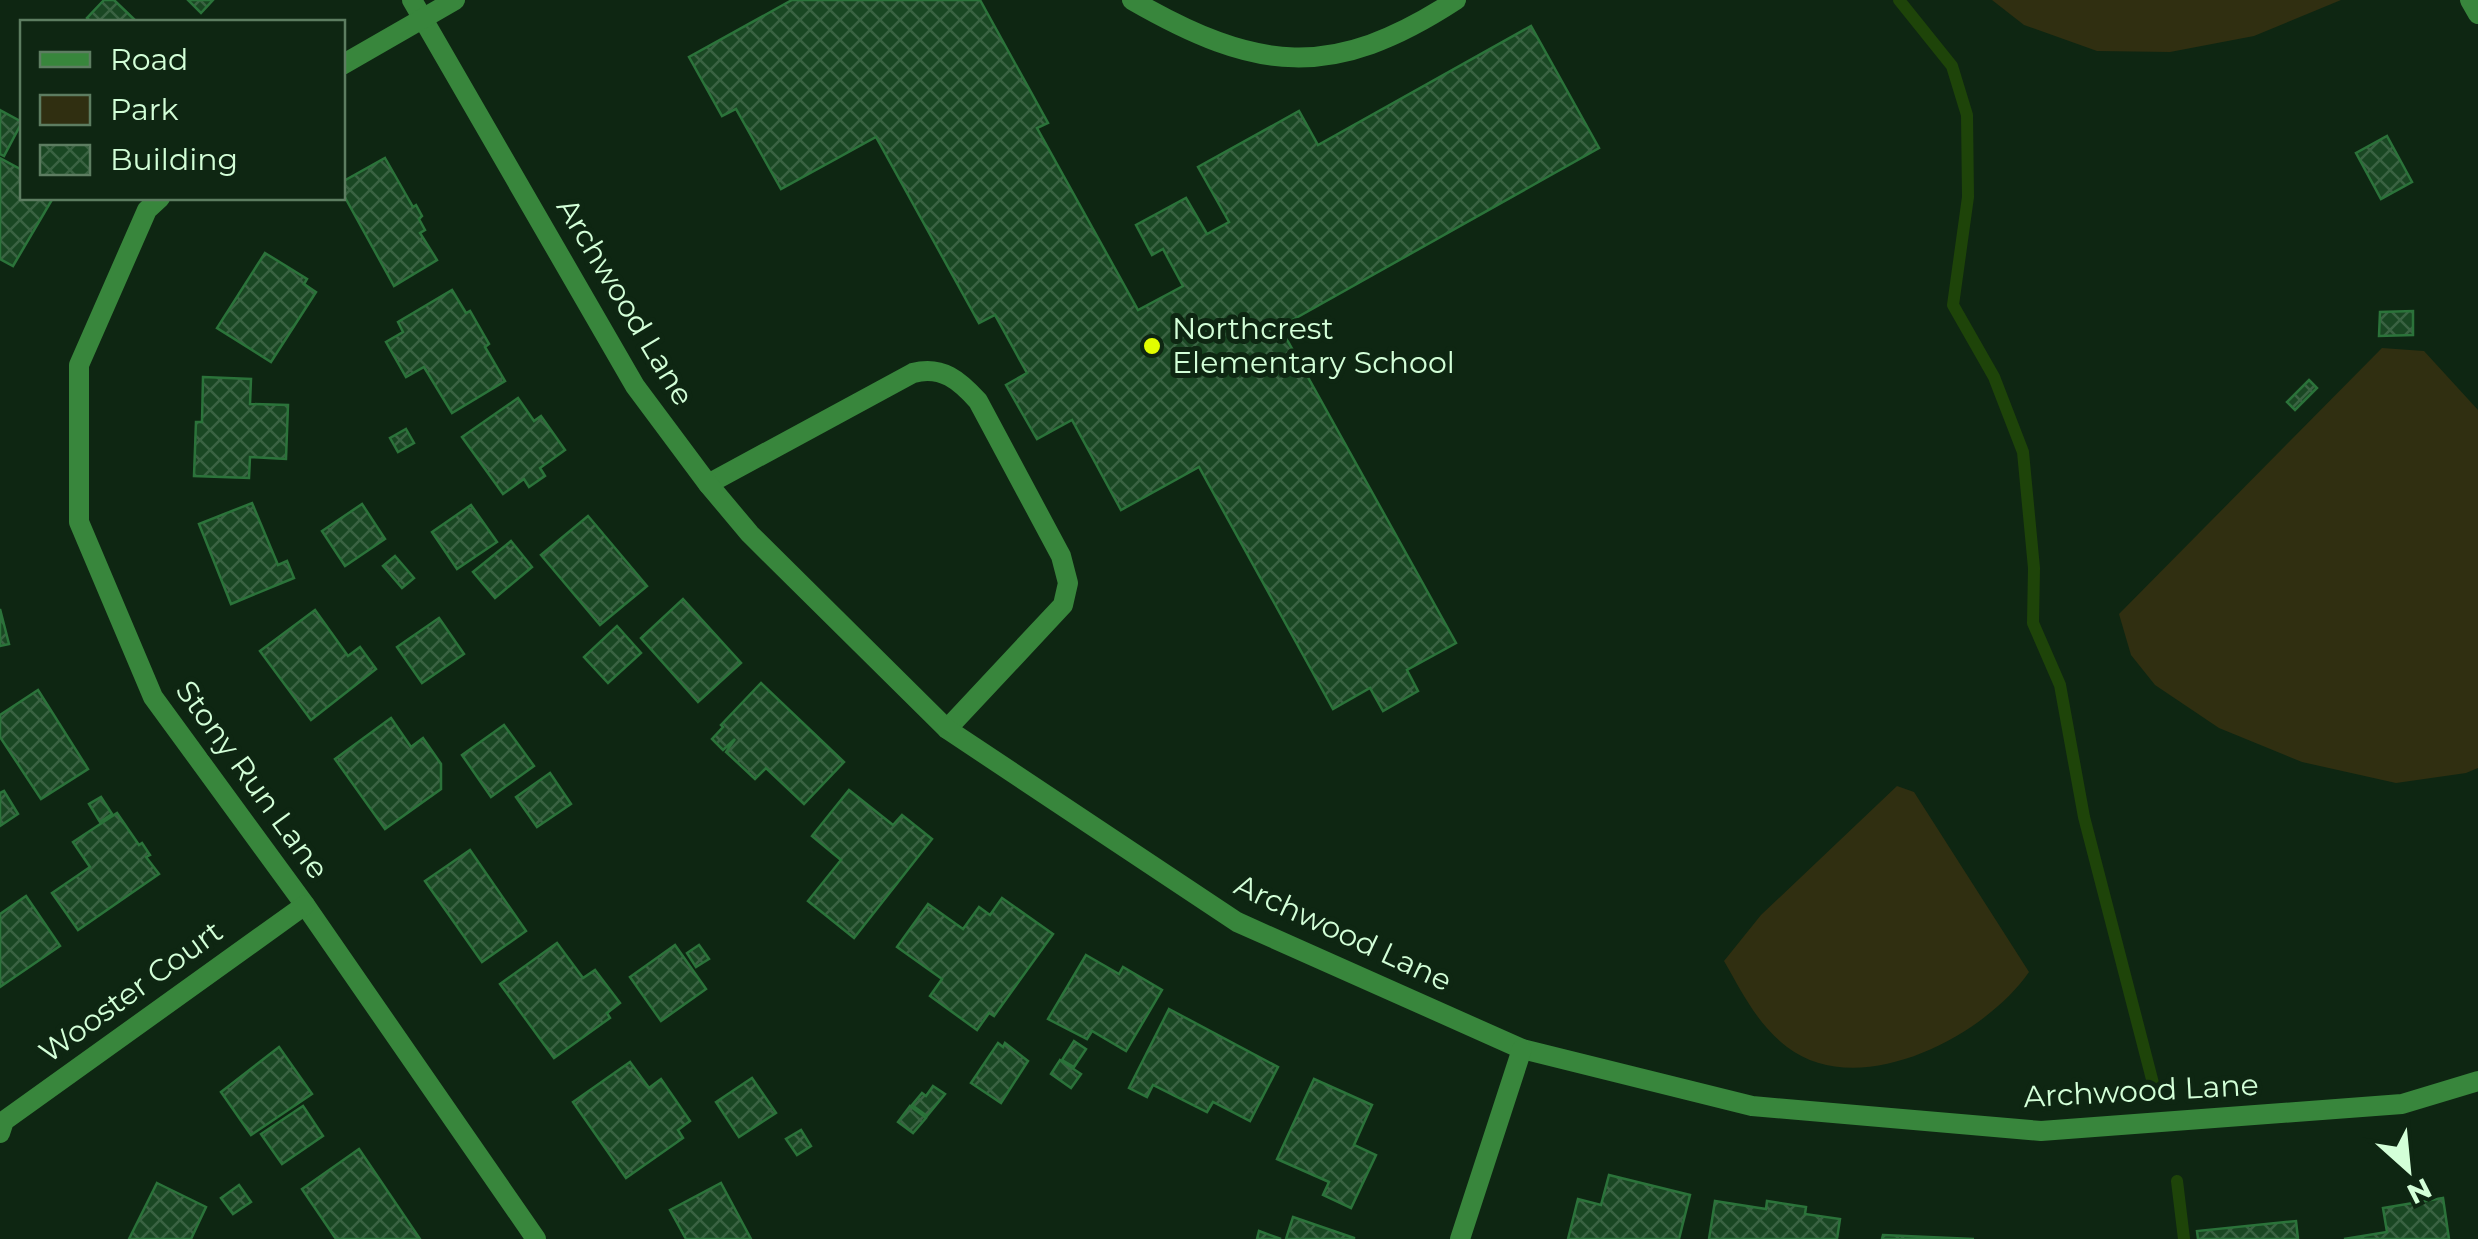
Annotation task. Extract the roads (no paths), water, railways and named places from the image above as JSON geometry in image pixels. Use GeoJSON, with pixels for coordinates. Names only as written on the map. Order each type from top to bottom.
{"type":"FeatureCollection","features":[{"type":"Feature","properties":{"kind":"street"},"geometry":{"type":"LineString","coordinates":[[345,63],[418,9],[456,0]]}},
{"type":"Feature","properties":{"kind":"street"},"geometry":{"type":"LineString","coordinates":[[1132,0],[1224,46],[1288,60],[1357,51],[1456,0]]}},
{"type":"Feature","properties":{"kind":"street"},"geometry":{"type":"LineString","coordinates":[[2470,0],[2478,14]]}},
{"type":"Feature","properties":{"kind":"street","name":"Archwood Lane"},"geometry":{"type":"LineString","coordinates":[[418,9],[635,386],[750,534],[947,728],[1237,922],[1522,1049],[1752,1106],[2041,1130],[2402,1104],[2478,1081]]}},
{"type":"Feature","properties":{"kind":"street","name":"Stony Run Lane"},"geometry":{"type":"LineString","coordinates":[[158,200],[147,210],[79,365],[80,522],[153,697],[305,905],[536,1239]]}},
{"type":"Feature","properties":{"kind":"street"},"geometry":{"type":"LineString","coordinates":[[708,484],[914,373],[940,372],[967,388],[978,401],[1061,556],[1068,584],[1063,605],[947,728]]}},
{"type":"Feature","properties":{"kind":"street","name":"Wooster Court"},"geometry":{"type":"LineString","coordinates":[[0,1133],[4,1121],[305,905]]}},
{"type":"Feature","properties":{"kind":"street"},"geometry":{"type":"LineString","coordinates":[[1460,1239],[1522,1049]]}},
{"type":"Feature","properties":{"kind":"waterway"},"geometry":{"type":"LineString","coordinates":[[1899,0],[1952,66],[1967,115],[1968,197],[1953,305],[1994,377],[2023,452],[2034,568],[2033,623],[2060,685],[2084,817],[2154,1087]]}},
{"type":"Feature","properties":{"kind":"waterway"},"geometry":{"type":"LineString","coordinates":[[2177,1181],[2184,1239]]}},
{"type":"Feature","properties":{"kind":"place","name":"Northcrest Elementary School"},"geometry":{"type":"Point","coordinates":[1152,346]}}]}
